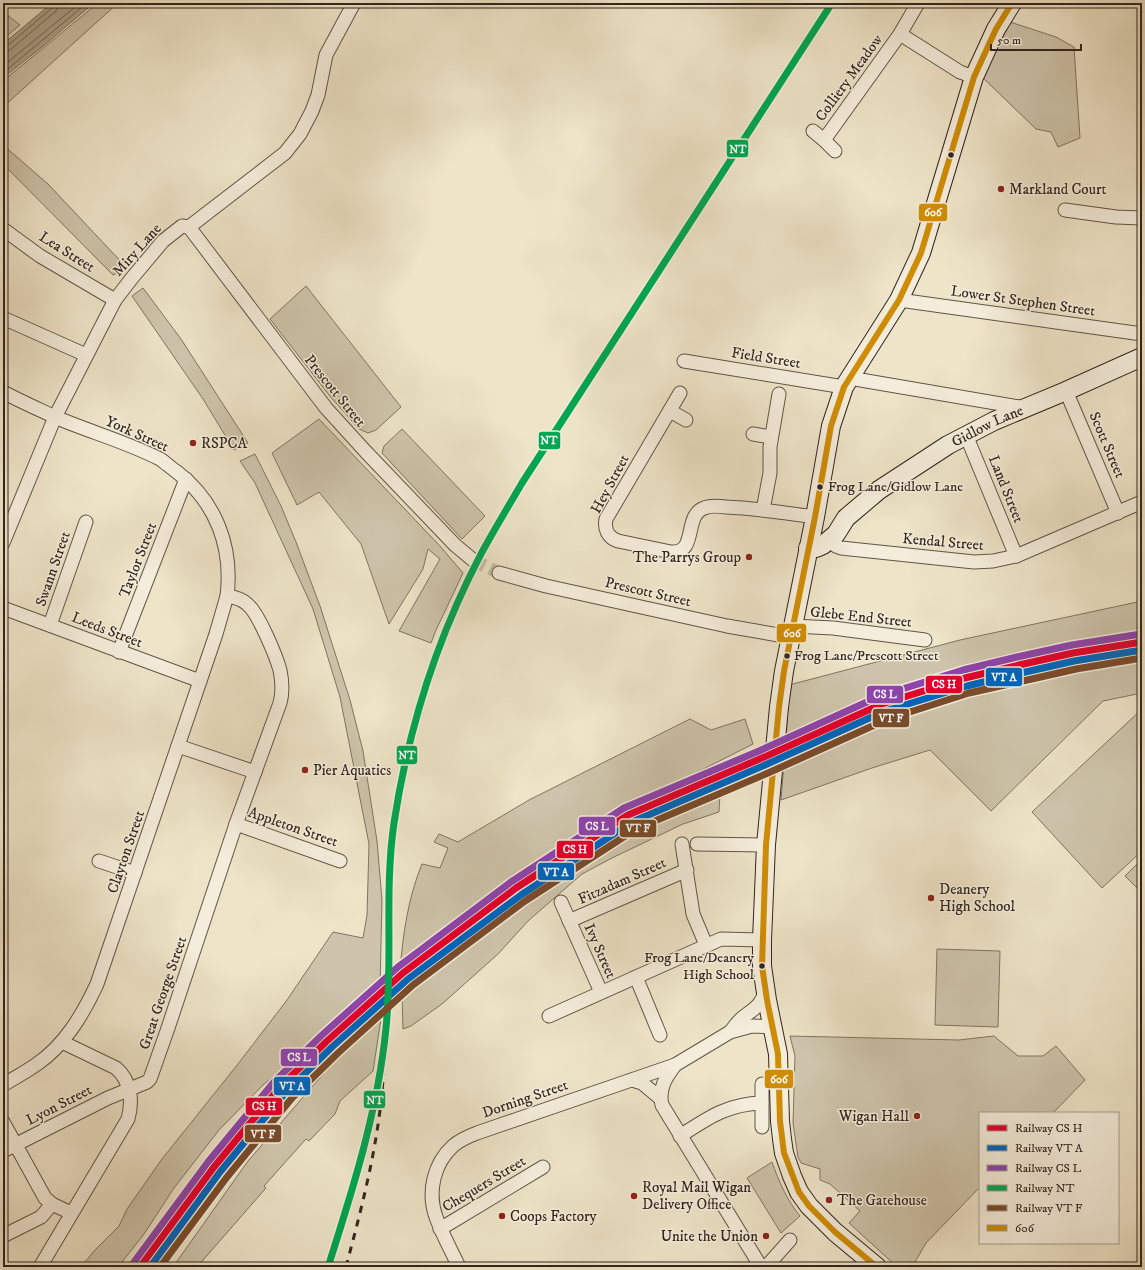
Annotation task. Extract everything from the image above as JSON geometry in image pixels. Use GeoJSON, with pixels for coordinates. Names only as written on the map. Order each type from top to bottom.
{"type":"FeatureCollection","features":[{"type":"Feature","properties":{"kind":"street","name":"Miry Lane"},"geometry":{"type":"LineString","coordinates":[[3,543],[55,417],[115,300],[163,241],[182,226],[189,227],[285,152],[300,134],[312,111],[318,95],[326,55],[354,3]]}},
{"type":"Feature","properties":{"kind":"street","name":"Colliery Meadow"},"geometry":{"type":"LineString","coordinates":[[824,140],[900,34],[918,3]]}},
{"type":"Feature","properties":{"kind":"street"},"geometry":{"type":"LineString","coordinates":[[877,1267],[835,1232],[809,1206],[799,1192],[792,1176],[782,1139],[778,1054],[765,990],[762,966],[766,845],[779,707],[831,426],[847,382],[899,300],[921,253],[974,77],[996,29],[1012,3]]}},
{"type":"Feature","properties":{"kind":"street","name":"Colliery Meadow"},"geometry":{"type":"LineString","coordinates":[[900,34],[960,72],[974,77]]}},
{"type":"Feature","properties":{"kind":"street","name":"Colliery Meadow"},"geometry":{"type":"LineString","coordinates":[[813,131],[835,151]]}},
{"type":"Feature","properties":{"kind":"street"},"geometry":{"type":"LineString","coordinates":[[1065,210],[1116,217],[1142,218]]}},
{"type":"Feature","properties":{"kind":"street","name":"Prescott Street"},"geometry":{"type":"LineString","coordinates":[[189,227],[326,408],[455,545],[473,560]]}},
{"type":"Feature","properties":{"kind":"street","name":"Lea Street"},"geometry":{"type":"LineString","coordinates":[[3,228],[40,256],[115,300]]}},
{"type":"Feature","properties":{"kind":"street","name":"Lower St Stephen Street"},"geometry":{"type":"LineString","coordinates":[[899,300],[1142,334]]}},
{"type":"Feature","properties":{"kind":"street"},"geometry":{"type":"LineString","coordinates":[[3,318],[86,355]]}},
{"type":"Feature","properties":{"kind":"street","name":"Gidlow Lane"},"geometry":{"type":"LineString","coordinates":[[814,521],[828,526],[846,518],[879,490],[966,435],[994,421],[1142,357]]}},
{"type":"Feature","properties":{"kind":"street","name":"Field Street"},"geometry":{"type":"LineString","coordinates":[[684,361],[847,382],[1026,408]]}},
{"type":"Feature","properties":{"kind":"street","name":"Scott Street"},"geometry":{"type":"LineString","coordinates":[[1066,391],[1118,513]]}},
{"type":"Feature","properties":{"kind":"street","name":"York Street"},"geometry":{"type":"LineString","coordinates":[[3,392],[55,417],[161,460],[186,479],[205,500],[213,513],[221,532],[228,560],[228,596]]}},
{"type":"Feature","properties":{"kind":"street","name":"Hey Street"},"geometry":{"type":"LineString","coordinates":[[680,393],[608,516],[606,528],[610,536],[618,541],[677,552],[687,545],[694,518],[702,508],[712,506],[763,510]]}},
{"type":"Feature","properties":{"kind":"street"},"geometry":{"type":"LineString","coordinates":[[779,394],[771,437],[770,473],[763,510],[814,521]]}},
{"type":"Feature","properties":{"kind":"street"},"geometry":{"type":"LineString","coordinates":[[670,411],[686,420]]}},
{"type":"Feature","properties":{"kind":"street"},"geometry":{"type":"LineString","coordinates":[[753,434],[771,437]]}},
{"type":"Feature","properties":{"kind":"street","name":"Land Street"},"geometry":{"type":"LineString","coordinates":[[966,435],[1016,556]]}},
{"type":"Feature","properties":{"kind":"street","name":"Taylor Street"},"geometry":{"type":"LineString","coordinates":[[119,652],[186,479]]}},
{"type":"Feature","properties":{"kind":"street","name":"Kendal Street"},"geometry":{"type":"LineString","coordinates":[[829,540],[841,548],[974,562],[993,561],[1016,556],[1142,502]]}},
{"type":"Feature","properties":{"kind":"street","name":"Gidlow Lane"},"geometry":{"type":"LineString","coordinates":[[808,548],[819,547],[829,540],[836,534],[846,518]]}},
{"type":"Feature","properties":{"kind":"street","name":"Swann Street"},"geometry":{"type":"LineString","coordinates":[[50,625],[86,522]]}},
{"type":"Feature","properties":{"kind":"street","name":"Prescott Street"},"geometry":{"type":"LineString","coordinates":[[499,574],[727,626],[792,631]]}},
{"type":"Feature","properties":{"kind":"street","name":"Clayton Street"},"geometry":{"type":"LineString","coordinates":[[3,1085],[38,1064],[62,1042],[88,1004],[97,984],[228,596]]}},
{"type":"Feature","properties":{"kind":"street","name":"Great George Street"},"geometry":{"type":"LineString","coordinates":[[129,1090],[147,1082],[152,1075],[236,824],[280,703],[282,690],[280,669],[261,623],[247,603],[228,596]]}},
{"type":"Feature","properties":{"kind":"street","name":"Leeds Street"},"geometry":{"type":"LineString","coordinates":[[3,608],[200,681]]}},
{"type":"Feature","properties":{"kind":"street","name":"Glebe End Street"},"geometry":{"type":"LineString","coordinates":[[792,631],[833,628],[925,640]]}},
{"type":"Feature","properties":{"kind":"street"},"geometry":{"type":"LineString","coordinates":[[178,746],[255,772]]}},
{"type":"Feature","properties":{"kind":"street","name":"Appleton Street"},"geometry":{"type":"LineString","coordinates":[[236,824],[340,861]]}},
{"type":"Feature","properties":{"kind":"street"},"geometry":{"type":"LineString","coordinates":[[682,844],[693,914],[706,945]]}},
{"type":"Feature","properties":{"kind":"street"},"geometry":{"type":"LineString","coordinates":[[697,844],[766,845]]}},
{"type":"Feature","properties":{"kind":"street"},"geometry":{"type":"LineString","coordinates":[[100,861],[135,873]]}},
{"type":"Feature","properties":{"kind":"street","name":"Fitzadam Street"},"geometry":{"type":"LineString","coordinates":[[569,921],[687,870]]}},
{"type":"Feature","properties":{"kind":"street","name":"Ivy Street"},"geometry":{"type":"LineString","coordinates":[[562,902],[601,992]]}},
{"type":"Feature","properties":{"kind":"street"},"geometry":{"type":"LineString","coordinates":[[549,1016],[721,939],[762,940]]}},
{"type":"Feature","properties":{"kind":"street"},"geometry":{"type":"LineString","coordinates":[[636,977],[660,1035]]}},
{"type":"Feature","properties":{"kind":"street","name":"Dorning Street"},"geometry":{"type":"LineString","coordinates":[[730,1032],[740,1020],[757,1007],[763,999],[765,990]]}},
{"type":"Feature","properties":{"kind":"street","name":"Dorning Street"},"geometry":{"type":"LineString","coordinates":[[459,1267],[440,1229],[435,1215],[432,1187],[438,1165],[446,1153],[454,1145],[478,1133],[675,1065],[730,1032],[752,1026],[773,1027]]}},
{"type":"Feature","properties":{"kind":"street"},"geometry":{"type":"LineString","coordinates":[[40,1267],[128,1119],[130,1110],[129,1090],[122,1073],[116,1068],[62,1042]]}},
{"type":"Feature","properties":{"kind":"street"},"geometry":{"type":"LineString","coordinates":[[675,1065],[664,1081],[660,1098],[662,1105],[761,1267]]}},
{"type":"Feature","properties":{"kind":"street"},"geometry":{"type":"LineString","coordinates":[[632,1080],[642,1083],[660,1098]]}},
{"type":"Feature","properties":{"kind":"street"},"geometry":{"type":"LineString","coordinates":[[762,1084],[762,1127]]}},
{"type":"Feature","properties":{"kind":"street","name":"Lyon Street"},"geometry":{"type":"LineString","coordinates":[[3,1151],[108,1098],[129,1090]]}},
{"type":"Feature","properties":{"kind":"street"},"geometry":{"type":"LineString","coordinates":[[680,1136],[715,1115],[730,1108],[762,1103]]}},
{"type":"Feature","properties":{"kind":"street"},"geometry":{"type":"LineString","coordinates":[[3,1122],[45,1198],[52,1204],[71,1214]]}},
{"type":"Feature","properties":{"kind":"street","name":"Chequers Street"},"geometry":{"type":"LineString","coordinates":[[440,1229],[543,1167]]}},
{"type":"Feature","properties":{"kind":"street"},"geometry":{"type":"LineString","coordinates":[[3,1236],[41,1217],[52,1204]]}},
{"type":"Feature","properties":{"kind":"street"},"geometry":{"type":"LineString","coordinates":[[766,1267],[790,1240]]}},
{"type":"Feature","properties":{"kind":"shaded area"},"geometry":{"type":"Polygon","coordinates":[[[98,3],[118,3],[3,107],[3,81],[98,3]]]}},
{"type":"Feature","properties":{"kind":"shaded area"},"geometry":{"type":"Polygon","coordinates":[[[3,12],[20,25],[3,39],[3,12]]]}},
{"type":"Feature","properties":{"kind":"shaded area"},"geometry":{"type":"Polygon","coordinates":[[[1010,22],[1056,37],[1074,47],[1080,138],[1058,147],[1051,132],[1036,129],[982,77],[1010,22]]]}},
{"type":"Feature","properties":{"kind":"shaded area"},"geometry":{"type":"Polygon","coordinates":[[[3,145],[48,184],[127,268],[113,275],[3,164],[3,145]]]}},
{"type":"Feature","properties":{"kind":"shaded area"},"geometry":{"type":"Polygon","coordinates":[[[306,286],[401,407],[376,430],[368,433],[359,429],[329,395],[270,319],[306,286]]]}},
{"type":"Feature","properties":{"kind":"shaded area"},"geometry":{"type":"Polygon","coordinates":[[[143,288],[181,339],[248,443],[234,450],[203,399],[132,296],[143,288]]]}},
{"type":"Feature","properties":{"kind":"shaded area"},"geometry":{"type":"Polygon","coordinates":[[[319,419],[440,546],[463,573],[431,643],[399,631],[440,559],[428,549],[423,569],[389,624],[361,544],[319,492],[297,505],[272,453],[319,419]]]}},
{"type":"Feature","properties":{"kind":"shaded area"},"geometry":{"type":"Polygon","coordinates":[[[402,429],[485,516],[462,539],[382,453],[384,446],[402,429]]]}},
{"type":"Feature","properties":{"kind":"shaded area"},"geometry":{"type":"Polygon","coordinates":[[[255,454],[281,506],[320,606],[350,700],[363,751],[377,841],[382,900],[380,988],[340,1019],[263,1085],[219,1130],[174,1188],[144,1234],[118,1267],[81,1267],[94,1251],[119,1226],[127,1209],[162,1159],[287,1000],[333,932],[363,938],[367,915],[369,844],[340,697],[313,609],[255,483],[240,461],[255,454]]]}},
{"type":"Feature","properties":{"kind":"shaded area"},"geometry":{"type":"Polygon","coordinates":[[[1142,601],[1142,639],[1047,654],[980,669],[890,696],[786,741],[789,685],[960,640],[1142,601]]]}},
{"type":"Feature","properties":{"kind":"shaded area"},"geometry":{"type":"Polygon","coordinates":[[[1142,659],[1142,693],[1103,701],[991,811],[930,750],[872,768],[781,800],[784,762],[851,733],[932,705],[1029,681],[1142,659]]]}},
{"type":"Feature","properties":{"kind":"shaded area"},"geometry":{"type":"Polygon","coordinates":[[[1142,709],[1142,851],[1102,888],[1032,812],[1142,709]]]}},
{"type":"Feature","properties":{"kind":"shaded area"},"geometry":{"type":"Polygon","coordinates":[[[690,719],[711,730],[745,719],[753,744],[656,793],[578,840],[452,927],[400,970],[407,916],[413,890],[422,864],[440,868],[448,848],[434,842],[439,834],[458,842],[529,800],[690,719]]]}},
{"type":"Feature","properties":{"kind":"shaded area"},"geometry":{"type":"Polygon","coordinates":[[[718,786],[720,794],[719,812],[683,824],[582,874],[528,921],[498,954],[442,1004],[411,1026],[403,1029],[402,994],[431,969],[515,907],[565,874],[718,786]]]}},
{"type":"Feature","properties":{"kind":"shaded area"},"geometry":{"type":"Polygon","coordinates":[[[1142,859],[1142,893],[1125,876],[1142,859]]]}},
{"type":"Feature","properties":{"kind":"shaded area"},"geometry":{"type":"Polygon","coordinates":[[[937,949],[1000,951],[998,1027],[935,1025],[937,949]]]}},
{"type":"Feature","properties":{"kind":"shaded area"},"geometry":{"type":"Polygon","coordinates":[[[382,1012],[373,1071],[340,1101],[335,1114],[309,1141],[306,1139],[264,1186],[266,1188],[197,1267],[173,1267],[248,1161],[324,1073],[382,1012]]]}},
{"type":"Feature","properties":{"kind":"shaded area"},"geometry":{"type":"Polygon","coordinates":[[[790,1036],[959,1040],[994,1036],[1018,1056],[1043,1056],[1056,1046],[1085,1080],[1054,1112],[979,1112],[979,1188],[926,1243],[912,1267],[900,1267],[895,1265],[849,1223],[860,1211],[830,1184],[820,1180],[820,1169],[801,1163],[798,1157],[793,1123],[795,1056],[790,1036]]]}},
{"type":"Feature","properties":{"kind":"shaded area"},"geometry":{"type":"Polygon","coordinates":[[[772,1162],[791,1204],[800,1216],[781,1233],[747,1178],[772,1162]]]}},
{"type":"Feature","properties":{"kind":"water"},"geometry":{"type":"Polygon","coordinates":[[[52,3],[94,3],[3,78],[3,44],[52,3]]]}},
{"type":"Feature","properties":{"kind":"tunnel"},"geometry":{"type":"LineString","coordinates":[[473,560],[499,573]]}},
{"type":"Feature","properties":{"kind":"railway"},"geometry":{"type":"LineString","coordinates":[[346,1267],[360,1213],[377,1132],[381,1104],[384,1049]]}},
{"type":"Feature","properties":{"kind":"transit line","name":"606"},"geometry":{"type":"LineString","coordinates":[[877,1267],[835,1232],[809,1206],[799,1192],[784,1153],[780,1121],[778,1054],[762,966],[766,845],[779,707],[784,671],[815,517],[831,426],[844,387],[899,300],[921,253],[974,77],[996,29],[1012,3]]}},
{"type":"Feature","properties":{"kind":"transit line"},"geometry":{"type":"LineString","coordinates":[[134,1262],[208,1162],[274,1082],[322,1035],[398,967],[511,882],[624,808],[759,751],[880,696],[963,670],[1017,657],[1072,645],[1141,634]]}},
{"type":"Feature","properties":{"kind":"transit line"},"geometry":{"type":"LineString","coordinates":[[140,1267],[214,1167],[280,1087],[327,1041],[403,973],[516,888],[628,815],[762,758],[882,704],[965,678],[1019,665],[1073,653],[1142,642]]}},
{"type":"Feature","properties":{"kind":"transit line"},"geometry":{"type":"LineString","coordinates":[[150,1267],[220,1172],[286,1092],[332,1047],[408,979],[521,895],[632,822],[765,765],[885,711],[967,686],[1021,673],[1074,661],[1142,650]]}},
{"type":"Feature","properties":{"kind":"transit line"},"geometry":{"type":"LineString","coordinates":[[160,1267],[227,1177],[292,1098],[338,1053],[413,985],[525,901],[636,829],[768,773],[888,719],[969,693],[1076,669],[1142,658]]}},
{"type":"Feature","properties":{"kind":"rail line","name":"NT"},"geometry":{"type":"LineString","coordinates":[[328,1267],[355,1179],[371,1119],[382,1059],[388,1002],[391,849],[400,788],[407,754],[426,685],[451,618],[481,554],[522,483],[832,3]]}},
{"type":"Feature","properties":{"kind":"place","name":"Markland Court"},"geometry":{"type":"Point","coordinates":[1001,189]}},
{"type":"Feature","properties":{"kind":"place","name":"RSPCA"},"geometry":{"type":"Point","coordinates":[193,443]}},
{"type":"Feature","properties":{"kind":"place","name":"Frog Lane/Gidlow Lane"},"geometry":{"type":"Point","coordinates":[820,487]}},
{"type":"Feature","properties":{"kind":"place","name":"The Parrys Group"},"geometry":{"type":"Point","coordinates":[749,557]}},
{"type":"Feature","properties":{"kind":"place","name":"Frog Lane/Prescott Street"},"geometry":{"type":"Point","coordinates":[787,656]}},
{"type":"Feature","properties":{"kind":"place","name":"Pier Aquatics"},"geometry":{"type":"Point","coordinates":[305,770]}},
{"type":"Feature","properties":{"kind":"place","name":"Deanery High School"},"geometry":{"type":"Point","coordinates":[931,898]}},
{"type":"Feature","properties":{"kind":"place","name":"Frog Lane/Deanery High School"},"geometry":{"type":"Point","coordinates":[762,966]}},
{"type":"Feature","properties":{"kind":"place","name":"Wigan Hall"},"geometry":{"type":"Point","coordinates":[917,1116]}},
{"type":"Feature","properties":{"kind":"place","name":"Royal Mail Wigan Delivery Office"},"geometry":{"type":"Point","coordinates":[634,1196]}},
{"type":"Feature","properties":{"kind":"place","name":"The Gatehouse"},"geometry":{"type":"Point","coordinates":[829,1200]}},
{"type":"Feature","properties":{"kind":"place","name":"Coops Factory"},"geometry":{"type":"Point","coordinates":[502,1216]}},
{"type":"Feature","properties":{"kind":"place","name":"Unite the Union"},"geometry":{"type":"Point","coordinates":[766,1236]}}]}
